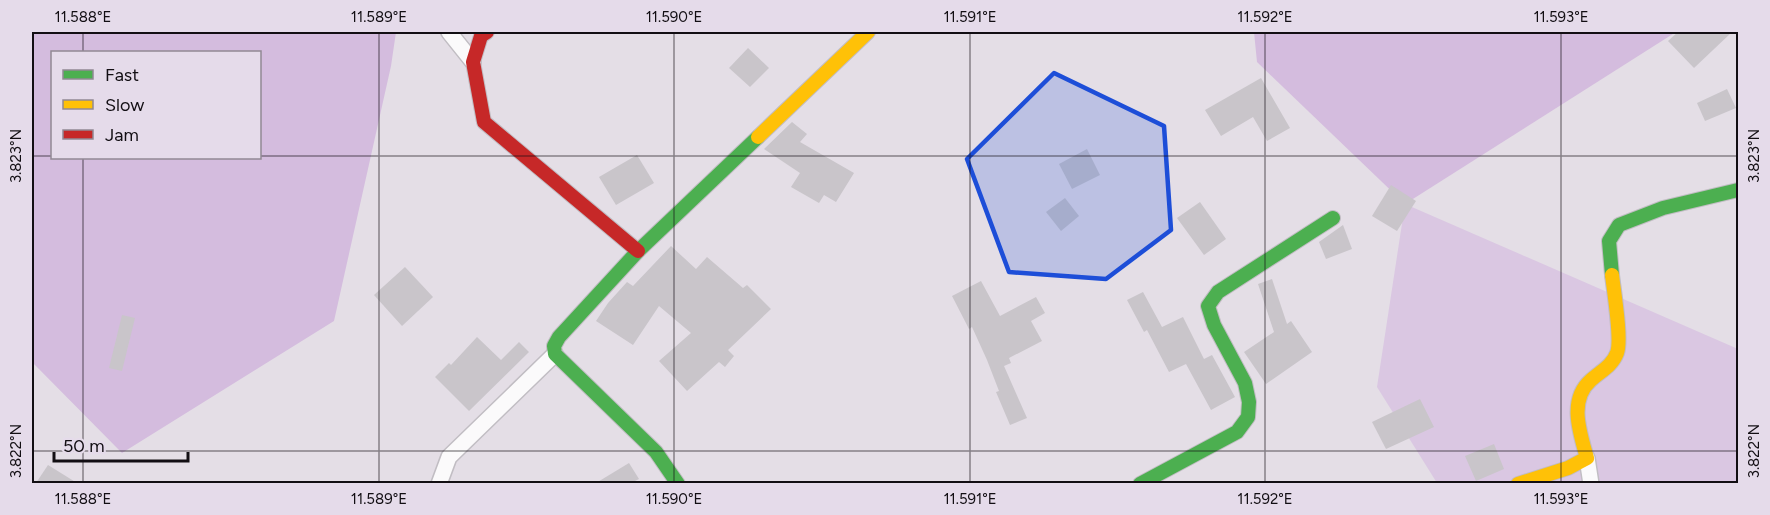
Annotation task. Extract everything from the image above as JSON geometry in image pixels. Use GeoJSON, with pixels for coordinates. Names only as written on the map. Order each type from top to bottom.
{"type":"FeatureCollection","features":[{"type":"Feature","properties":{"kind":"street"},"geometry":{"type":"LineString","coordinates":[[449,32],[473,62],[484,122],[638,251]]}},
{"type":"Feature","properties":{"kind":"street"},"geometry":{"type":"LineString","coordinates":[[473,62],[482,36],[487,32]]}},
{"type":"Feature","properties":{"kind":"street"},"geometry":{"type":"LineString","coordinates":[[678,483],[656,452],[555,354],[554,346],[559,336],[638,251],[868,32]]}},
{"type":"Feature","properties":{"kind":"street"},"geometry":{"type":"LineString","coordinates":[[1591,483],[1578,406],[1583,389],[1617,358],[1619,347],[1608,241],[1619,225],[1663,208],[1738,190]]}},
{"type":"Feature","properties":{"kind":"street"},"geometry":{"type":"LineString","coordinates":[[1140,483],[1237,432],[1248,417],[1250,402],[1245,383],[1214,325],[1208,306],[1218,292],[1332,218]]}},
{"type":"Feature","properties":{"kind":"street"},"geometry":{"type":"LineString","coordinates":[[439,483],[449,457],[555,354]]}},
{"type":"Feature","properties":{"kind":"street"},"geometry":{"type":"LineString","coordinates":[[1518,483],[1568,468],[1587,458]]}},
{"type":"Feature","properties":{"kind":"highlighted area"},"geometry":{"type":"Polygon","coordinates":[[[1054,73],[1164,126],[1171,230],[1106,279],[1009,272],[967,159],[1054,73]]]}},
{"type":"Feature","properties":{"kind":"shaded area"},"geometry":{"type":"Polygon","coordinates":[[[32,32],[396,32],[391,66],[334,321],[122,453],[32,362],[32,32]]]}},
{"type":"Feature","properties":{"kind":"shaded area"},"geometry":{"type":"Polygon","coordinates":[[[1254,32],[1676,32],[1405,204],[1257,62],[1254,32]]]}},
{"type":"Feature","properties":{"kind":"shaded area"},"geometry":{"type":"Polygon","coordinates":[[[1405,204],[1738,349],[1738,483],[1437,483],[1377,387],[1405,204]]]}},
{"type":"Feature","properties":{"kind":"building"},"geometry":{"type":"Polygon","coordinates":[[[1678,32],[1732,32],[1694,68],[1668,41],[1678,32]]]}},
{"type":"Feature","properties":{"kind":"building"},"geometry":{"type":"Polygon","coordinates":[[[748,48],[769,68],[750,87],[729,68],[748,48]]]}},
{"type":"Feature","properties":{"kind":"building"},"geometry":{"type":"Polygon","coordinates":[[[1261,78],[1290,128],[1267,141],[1253,117],[1221,136],[1205,110],[1261,78]]]}},
{"type":"Feature","properties":{"kind":"building"},"geometry":{"type":"Polygon","coordinates":[[[1727,89],[1736,108],[1705,121],[1697,103],[1727,89]]]}},
{"type":"Feature","properties":{"kind":"building"},"geometry":{"type":"Polygon","coordinates":[[[792,122],[807,134],[800,142],[854,173],[836,202],[824,195],[819,203],[791,187],[800,173],[764,149],[792,122]]]}},
{"type":"Feature","properties":{"kind":"building"},"geometry":{"type":"Polygon","coordinates":[[[1087,149],[1100,175],[1072,189],[1059,164],[1087,149]]]}},
{"type":"Feature","properties":{"kind":"building"},"geometry":{"type":"Polygon","coordinates":[[[637,155],[654,183],[616,205],[599,177],[637,155]]]}},
{"type":"Feature","properties":{"kind":"building"},"geometry":{"type":"Polygon","coordinates":[[[1391,185],[1416,201],[1397,231],[1372,216],[1391,185]]]}},
{"type":"Feature","properties":{"kind":"building"},"geometry":{"type":"Polygon","coordinates":[[[1065,198],[1079,216],[1061,231],[1046,212],[1065,198]]]}},
{"type":"Feature","properties":{"kind":"building"},"geometry":{"type":"Polygon","coordinates":[[[1200,202],[1226,239],[1204,255],[1177,218],[1200,202]]]}},
{"type":"Feature","properties":{"kind":"building"},"geometry":{"type":"Polygon","coordinates":[[[1343,225],[1352,249],[1326,259],[1319,242],[1343,225]]]}},
{"type":"Feature","properties":{"kind":"building"},"geometry":{"type":"Polygon","coordinates":[[[671,246],[696,269],[707,257],[743,288],[747,285],[771,309],[728,350],[734,356],[725,367],[719,362],[687,391],[659,361],[691,333],[659,306],[633,345],[596,321],[608,303],[627,282],[633,286],[671,246]]]}},
{"type":"Feature","properties":{"kind":"building"},"geometry":{"type":"Polygon","coordinates":[[[405,267],[433,297],[402,326],[374,295],[405,267]]]}},
{"type":"Feature","properties":{"kind":"building"},"geometry":{"type":"Polygon","coordinates":[[[1272,279],[1287,324],[1291,321],[1312,352],[1266,384],[1244,352],[1274,332],[1258,284],[1272,279]]]}},
{"type":"Feature","properties":{"kind":"building"},"geometry":{"type":"Polygon","coordinates":[[[981,281],[1000,316],[1036,297],[1045,313],[1031,321],[1042,341],[1009,358],[1011,363],[1004,366],[1027,418],[1010,425],[996,392],[999,391],[987,360],[972,327],[969,329],[952,296],[981,281]]]}},
{"type":"Feature","properties":{"kind":"building"},"geometry":{"type":"Polygon","coordinates":[[[1143,292],[1162,327],[1183,317],[1204,359],[1212,355],[1235,397],[1211,410],[1186,364],[1169,372],[1147,330],[1144,332],[1127,300],[1143,292]]]}},
{"type":"Feature","properties":{"kind":"building"},"geometry":{"type":"Polygon","coordinates":[[[122,315],[135,318],[122,371],[109,368],[122,315]]]}},
{"type":"Feature","properties":{"kind":"building"},"geometry":{"type":"Polygon","coordinates":[[[477,337],[501,360],[519,342],[529,352],[469,411],[435,377],[449,363],[451,365],[477,337]]]}},
{"type":"Feature","properties":{"kind":"building"},"geometry":{"type":"Polygon","coordinates":[[[1420,399],[1434,427],[1386,449],[1372,422],[1420,399]]]}},
{"type":"Feature","properties":{"kind":"building"},"geometry":{"type":"Polygon","coordinates":[[[1494,444],[1504,469],[1476,481],[1465,456],[1494,444]]]}},
{"type":"Feature","properties":{"kind":"building"},"geometry":{"type":"Polygon","coordinates":[[[629,463],[639,479],[631,483],[596,483],[629,463]]]}},
{"type":"Feature","properties":{"kind":"building"},"geometry":{"type":"Polygon","coordinates":[[[48,465],[77,483],[36,483],[48,465]]]}},
{"type":"Feature","properties":{"kind":"traffic: fast"},"geometry":{"type":"LineString","coordinates":[[678,484],[656,452],[555,354],[554,346],[559,337],[638,251],[758,137]]}},
{"type":"Feature","properties":{"kind":"traffic: fast"},"geometry":{"type":"LineString","coordinates":[[1612,275],[1609,241],[1619,225],[1663,208],[1738,190]]}},
{"type":"Feature","properties":{"kind":"traffic: fast"},"geometry":{"type":"LineString","coordinates":[[1140,484],[1237,432],[1248,417],[1249,402],[1245,383],[1214,325],[1208,306],[1218,292],[1333,218]]}},
{"type":"Feature","properties":{"kind":"traffic: slow"},"geometry":{"type":"LineString","coordinates":[[758,137],[868,32]]}},
{"type":"Feature","properties":{"kind":"traffic: slow"},"geometry":{"type":"LineString","coordinates":[[1518,484],[1568,468],[1587,458],[1579,428],[1578,407],[1584,388],[1609,365],[1617,353],[1618,327],[1612,275]]}},
{"type":"Feature","properties":{"kind":"traffic: jam"},"geometry":{"type":"LineString","coordinates":[[487,32],[481,36],[473,62],[484,122],[638,251]]}}]}
